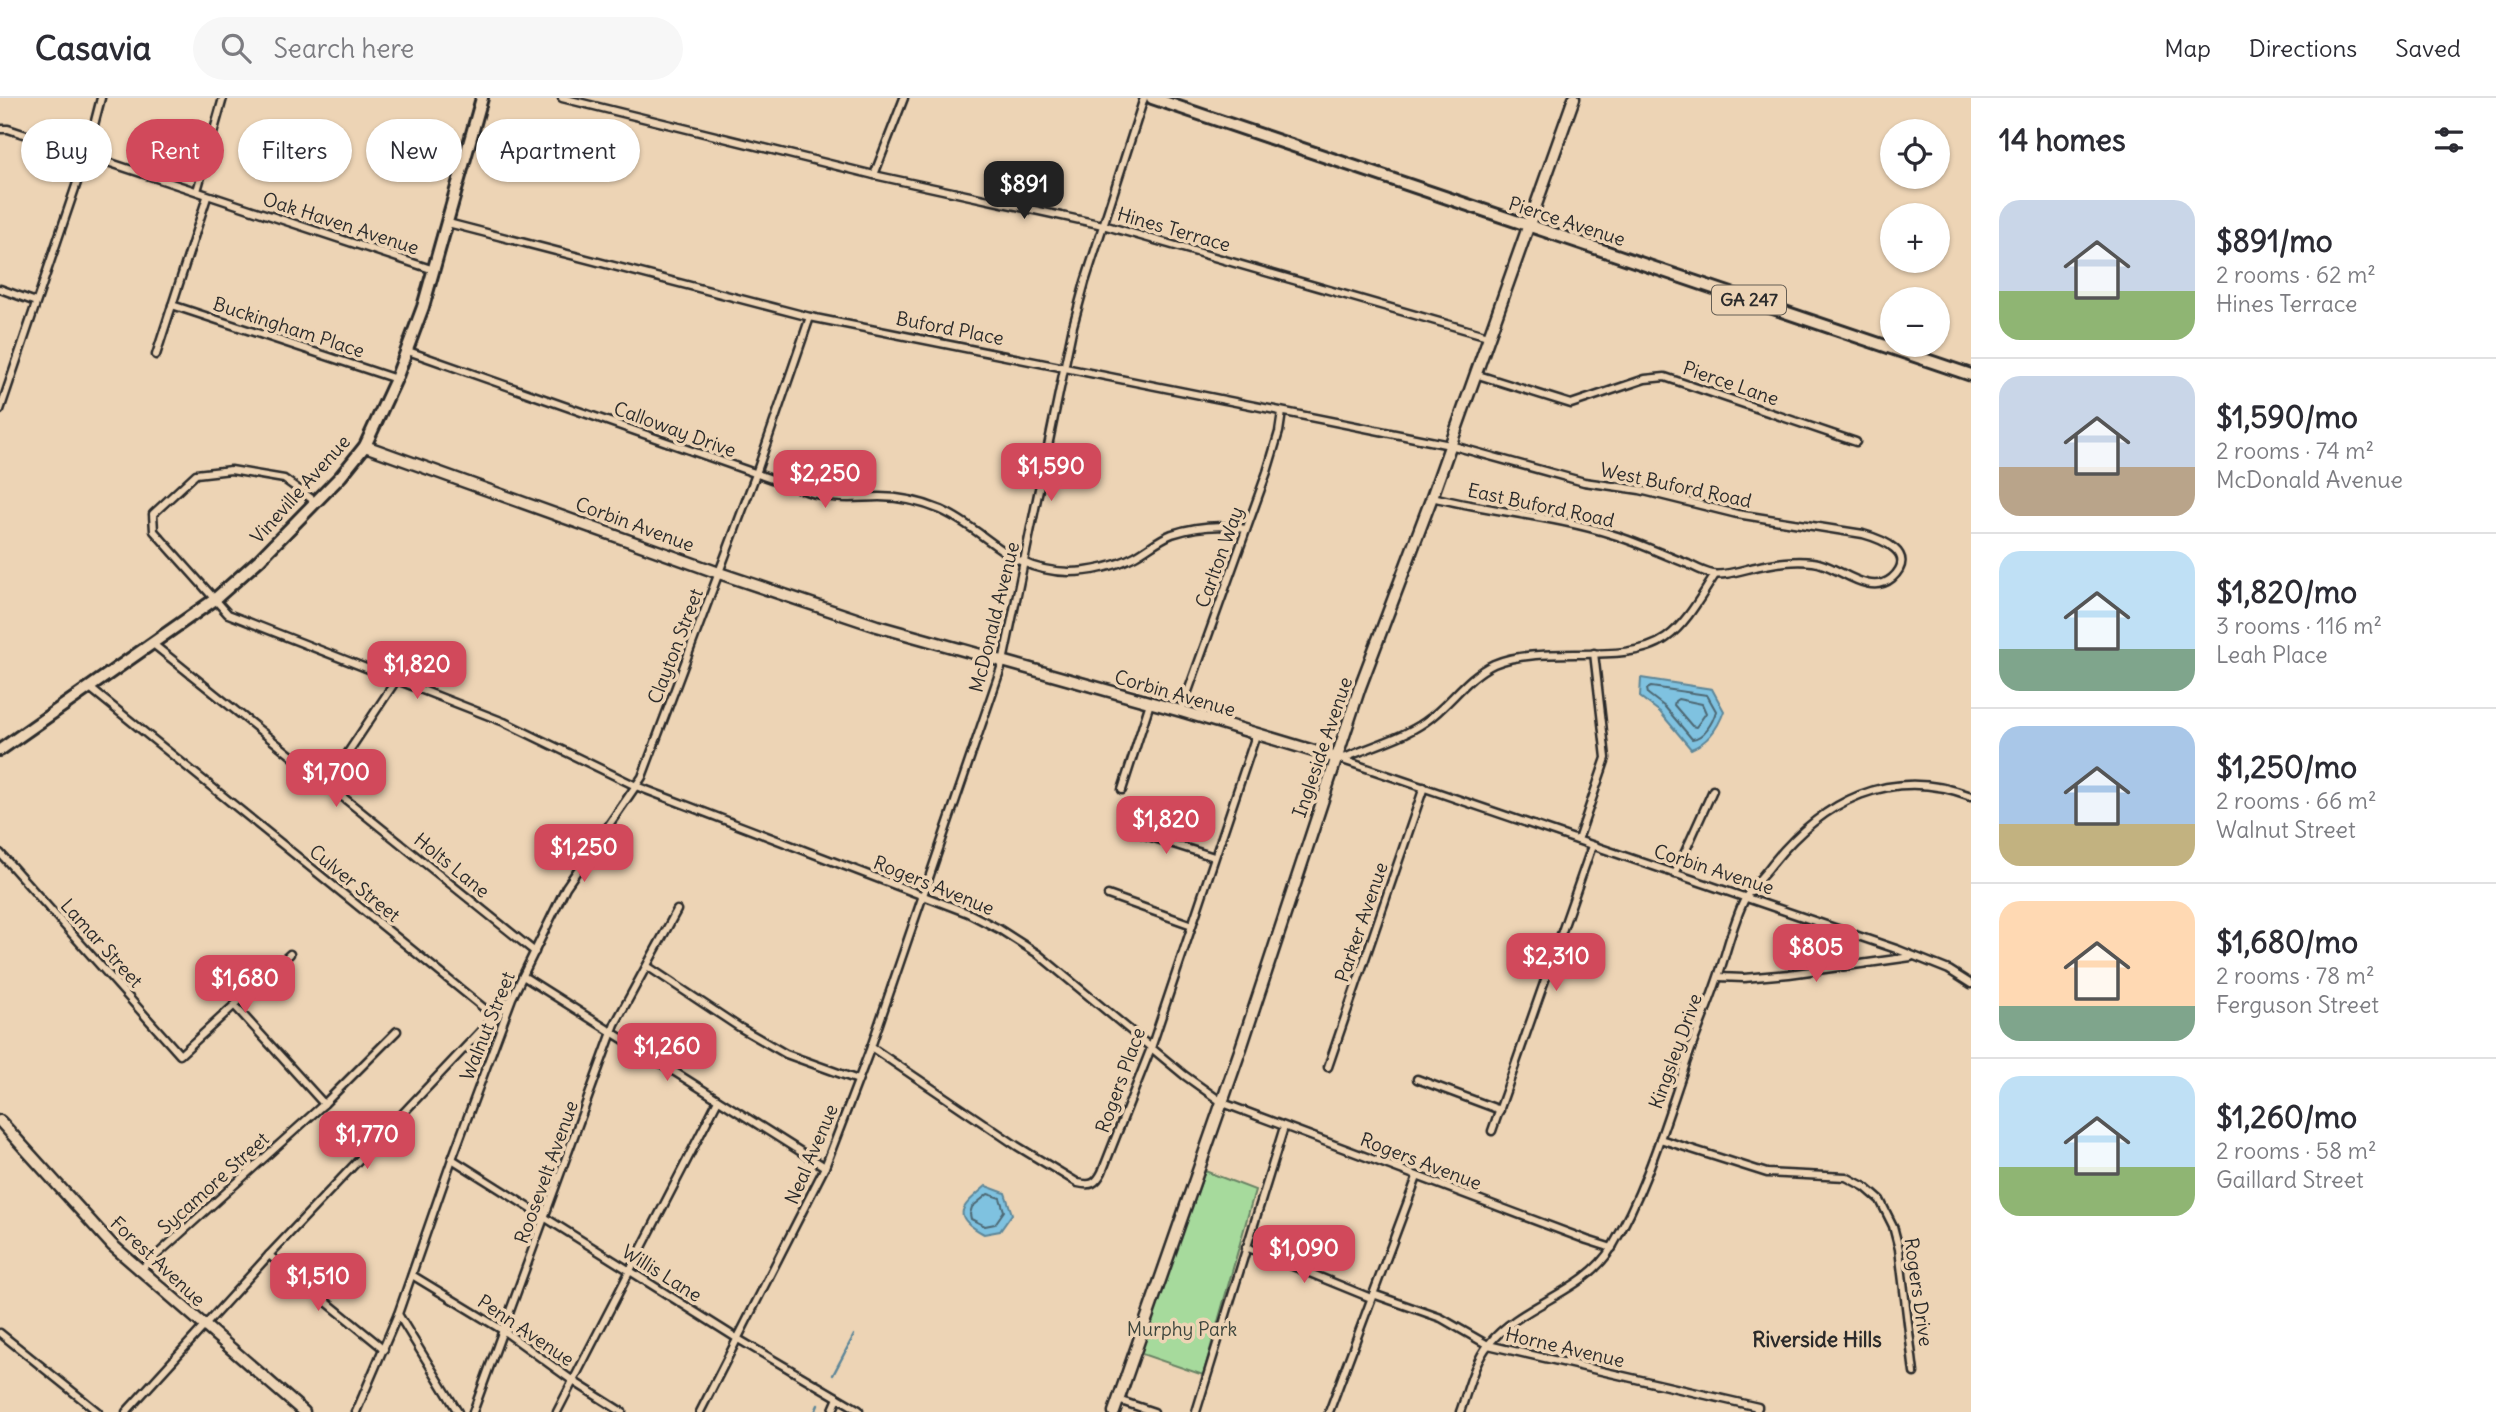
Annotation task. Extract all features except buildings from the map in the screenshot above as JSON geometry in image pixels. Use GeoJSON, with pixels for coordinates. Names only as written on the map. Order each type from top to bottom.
{"type":"FeatureCollection","features":[{"type":"Feature","properties":{"kind":"main road","name":"Vineville Avenue"},"geometry":{"type":"LineString","coordinates":[[0,750],[214,600],[260,560],[341,476],[365,446],[408,351],[448,223],[482,98]]}},
{"type":"Feature","properties":{"kind":"main road","name":"Pierce Avenue"},"geometry":{"type":"LineString","coordinates":[[1152,98],[1971,375]]}},
{"type":"Feature","properties":{"kind":"street"},"geometry":{"type":"LineString","coordinates":[[96,119],[101,98]]}},
{"type":"Feature","properties":{"kind":"street"},"geometry":{"type":"LineString","coordinates":[[197,191],[223,98]]}},
{"type":"Feature","properties":{"kind":"street","name":"Hines Terrace"},"geometry":{"type":"LineString","coordinates":[[562,98],[874,175],[1103,225],[1488,336]]}},
{"type":"Feature","properties":{"kind":"street"},"geometry":{"type":"LineString","coordinates":[[874,175],[904,98]]}},
{"type":"Feature","properties":{"kind":"street","name":"McDonald Avenue"},"geometry":{"type":"LineString","coordinates":[[922,895],[1003,662],[1064,367],[1085,282],[1144,98]]}},
{"type":"Feature","properties":{"kind":"street","name":"Ingleside Avenue"},"geometry":{"type":"LineString","coordinates":[[1114,1412],[1223,1103],[1360,687],[1432,497],[1574,98]]}},
{"type":"Feature","properties":{"kind":"street","name":"Oak Haven Avenue"},"geometry":{"type":"LineString","coordinates":[[0,129],[21,134]]}},
{"type":"Feature","properties":{"kind":"street","name":"Oak Haven Avenue"},"geometry":{"type":"LineString","coordinates":[[112,164],[434,270]]}},
{"type":"Feature","properties":{"kind":"street"},"geometry":{"type":"LineString","coordinates":[[0,411],[77,182]]}},
{"type":"Feature","properties":{"kind":"street"},"geometry":{"type":"LineString","coordinates":[[156,355],[207,197]]}},
{"type":"Feature","properties":{"kind":"street","name":"Buford Place"},"geometry":{"type":"LineString","coordinates":[[448,223],[810,317],[1450,445]]}},
{"type":"Feature","properties":{"kind":"street"},"geometry":{"type":"LineString","coordinates":[[0,289],[36,302]]}},
{"type":"Feature","properties":{"kind":"street","name":"Buckingham Place"},"geometry":{"type":"LineString","coordinates":[[172,305],[396,379]]}},
{"type":"Feature","properties":{"kind":"street","name":"Clayton Street"},"geometry":{"type":"LineString","coordinates":[[636,786],[647,765],[719,573],[810,317]]}},
{"type":"Feature","properties":{"kind":"street","name":"Calloway Drive"},"geometry":{"type":"LineString","coordinates":[[408,351],[827,497],[880,497],[924,504],[951,515],[1004,553],[1025,564],[1043,569],[1069,572],[1103,568],[1134,556],[1170,535],[1198,527],[1227,526],[1246,529]]}},
{"type":"Feature","properties":{"kind":"street","name":"Pierce Lane"},"geometry":{"type":"LineString","coordinates":[[1475,374],[1571,404],[1645,379],[1665,377],[1856,442]]}},
{"type":"Feature","properties":{"kind":"street","name":"Carlton Way"},"geometry":{"type":"LineString","coordinates":[[1181,711],[1271,458],[1282,412]]}},
{"type":"Feature","properties":{"kind":"street","name":"West Buford Road"},"geometry":{"type":"LineString","coordinates":[[1450,445],[1584,482],[1640,490],[1737,514],[1863,534],[1883,540],[1896,549],[1900,560],[1899,569],[1892,578],[1877,583],[1858,580],[1821,563],[1810,561],[1766,565],[1715,575]]}},
{"type":"Feature","properties":{"kind":"street","name":"Corbin Avenue"},"geometry":{"type":"LineString","coordinates":[[365,446],[719,573],[877,626],[1181,711],[1337,758],[1949,970],[1971,984]]}},
{"type":"Feature","properties":{"kind":"street","name":"Rogers Avenue"},"geometry":{"type":"LineString","coordinates":[[316,502],[284,479],[231,470],[196,474],[153,514],[154,531],[228,614],[504,722],[636,786],[968,913],[1025,944],[1184,1076],[1223,1103],[1612,1248]]}},
{"type":"Feature","properties":{"kind":"street","name":"East Buford Road"},"geometry":{"type":"LineString","coordinates":[[1432,497],[1478,508],[1576,524],[1615,535],[1715,575]]}},
{"type":"Feature","properties":{"kind":"street"},"geometry":{"type":"LineString","coordinates":[[1337,758],[1347,757],[1425,722],[1471,678],[1507,659],[1642,649],[1668,637],[1683,622],[1715,575]]}},
{"type":"Feature","properties":{"kind":"street","name":"Holts Lane"},"geometry":{"type":"LineString","coordinates":[[153,644],[535,952]]}},
{"type":"Feature","properties":{"kind":"street"},"geometry":{"type":"LineString","coordinates":[[1578,840],[1606,758],[1594,653]]}},
{"type":"Feature","properties":{"kind":"street"},"geometry":{"type":"LineString","coordinates":[[327,784],[397,679]]}},
{"type":"Feature","properties":{"kind":"street","name":"Culver Street"},"geometry":{"type":"LineString","coordinates":[[90,688],[502,1023]]}},
{"type":"Feature","properties":{"kind":"street"},"geometry":{"type":"LineString","coordinates":[[1122,790],[1150,703]]}},
{"type":"Feature","properties":{"kind":"street","name":"Rogers Place"},"geometry":{"type":"LineString","coordinates":[[871,1047],[1017,1146],[1078,1182],[1088,1185],[1094,1183],[1102,1172],[1152,1048],[1256,735]]}},
{"type":"Feature","properties":{"kind":"street","name":"Walnut Street"},"geometry":{"type":"LineString","coordinates":[[356,1412],[398,1314],[512,998],[571,880],[636,786]]}},
{"type":"Feature","properties":{"kind":"street","name":"Kingsley Drive"},"geometry":{"type":"LineString","coordinates":[[1460,1412],[1475,1370],[1488,1345],[1511,1323],[1598,1268],[1612,1248],[1634,1206],[1660,1139],[1745,898],[1799,834],[1843,801],[1875,789],[1905,786],[1932,787],[1971,796]]}},
{"type":"Feature","properties":{"kind":"street","name":"Parker Avenue"},"geometry":{"type":"LineString","coordinates":[[1328,1067],[1424,788]]}},
{"type":"Feature","properties":{"kind":"street"},"geometry":{"type":"LineString","coordinates":[[1675,874],[1713,790]]}},
{"type":"Feature","properties":{"kind":"street"},"geometry":{"type":"LineString","coordinates":[[1126,829],[1214,857]]}},
{"type":"Feature","properties":{"kind":"street"},"geometry":{"type":"LineString","coordinates":[[1492,1131],[1592,846]]}},
{"type":"Feature","properties":{"kind":"street","name":"Lamar Street"},"geometry":{"type":"LineString","coordinates":[[0,853],[180,1055],[235,1006]]}},
{"type":"Feature","properties":{"kind":"street","name":"Neal Avenue"},"geometry":{"type":"LineString","coordinates":[[700,1412],[825,1167],[871,1047],[922,895]]}},
{"type":"Feature","properties":{"kind":"street"},"geometry":{"type":"LineString","coordinates":[[1108,895],[1192,925]]}},
{"type":"Feature","properties":{"kind":"street","name":"Roosevelt Avenue"},"geometry":{"type":"LineString","coordinates":[[473,1412],[613,1032],[677,910]]}},
{"type":"Feature","properties":{"kind":"street"},"geometry":{"type":"LineString","coordinates":[[290,954],[235,1006],[324,1104]]}},
{"type":"Feature","properties":{"kind":"street"},"geometry":{"type":"LineString","coordinates":[[1718,976],[1744,978],[1789,974],[1911,957]]}},
{"type":"Feature","properties":{"kind":"street"},"geometry":{"type":"LineString","coordinates":[[648,966],[739,1027],[786,1054],[858,1080]]}},
{"type":"Feature","properties":{"kind":"street"},"geometry":{"type":"LineString","coordinates":[[523,976],[825,1167]]}},
{"type":"Feature","properties":{"kind":"street"},"geometry":{"type":"LineString","coordinates":[[127,1412],[269,1255],[512,998]]}},
{"type":"Feature","properties":{"kind":"street","name":"Sycamore Street"},"geometry":{"type":"LineString","coordinates":[[139,1270],[324,1104],[397,1031]]}},
{"type":"Feature","properties":{"kind":"street"},"geometry":{"type":"LineString","coordinates":[[1417,1079],[1500,1110]]}},
{"type":"Feature","properties":{"kind":"street"},"geometry":{"type":"LineString","coordinates":[[557,1412],[718,1100]]}},
{"type":"Feature","properties":{"kind":"street","name":"Forest Avenue"},"geometry":{"type":"LineString","coordinates":[[0,1121],[112,1245],[304,1412]]}},
{"type":"Feature","properties":{"kind":"street"},"geometry":{"type":"LineString","coordinates":[[1196,1412],[1284,1127]]}},
{"type":"Feature","properties":{"kind":"street","name":"Rogers Drive"},"geometry":{"type":"LineString","coordinates":[[1660,1139],[1767,1174],[1846,1177],[1865,1187],[1880,1200],[1893,1226],[1899,1249],[1914,1373]]}},
{"type":"Feature","properties":{"kind":"street","name":"Willis Lane"},"geometry":{"type":"LineString","coordinates":[[452,1159],[738,1339],[859,1410]]}},
{"type":"Feature","properties":{"kind":"street"},"geometry":{"type":"LineString","coordinates":[[1329,1412],[1417,1177]]}},
{"type":"Feature","properties":{"kind":"street","name":"Horne Avenue"},"geometry":{"type":"LineString","coordinates":[[1246,1247],[1372,1296],[1441,1318],[1488,1345],[1757,1410]]}},
{"type":"Feature","properties":{"kind":"street"},"geometry":{"type":"LineString","coordinates":[[269,1255],[384,1349]]}},
{"type":"Feature","properties":{"kind":"street","name":"Penn Avenue"},"geometry":{"type":"LineString","coordinates":[[412,1275],[504,1331],[573,1381],[622,1412]]}},
{"type":"Feature","properties":{"kind":"street"},"geometry":{"type":"LineString","coordinates":[[398,1314],[458,1412]]}},
{"type":"Feature","properties":{"kind":"street"},"geometry":{"type":"LineString","coordinates":[[0,1333],[98,1412]]}},
{"type":"Feature","properties":{"kind":"street"},"geometry":{"type":"LineString","coordinates":[[832,1412],[838,1398]]}},
{"type":"Feature","properties":{"kind":"street"},"geometry":{"type":"LineString","coordinates":[[1118,1400],[1154,1412]]}},
{"type":"Feature","properties":{"kind":"green space","name":"Murphy Park"},"geometry":{"type":"Polygon","coordinates":[[[1205,1171],[1255,1190],[1203,1375],[1139,1353],[1205,1171]]]}},
{"type":"Feature","properties":{"kind":"water"},"geometry":{"type":"Polygon","coordinates":[[[1641,678],[1712,689],[1724,711],[1712,734],[1691,749],[1660,712],[1640,697],[1641,678]]]}},
{"type":"Feature","properties":{"kind":"water"},"geometry":{"type":"Polygon","coordinates":[[[986,1186],[1005,1193],[1012,1214],[1000,1231],[984,1234],[966,1221],[963,1211],[986,1186]]]}},
{"type":"Feature","properties":{"kind":"waterway"},"geometry":{"type":"LineString","coordinates":[[833,1375],[854,1335]]}},
{"type":"Feature","properties":{"kind":"waterway"},"geometry":{"type":"LineString","coordinates":[[815,1412],[818,1405]]}},
{"type":"Feature","properties":{"kind":"district","name":"Riverside Hills"},"geometry":{"type":"Point","coordinates":[1817,1340]}}]}
